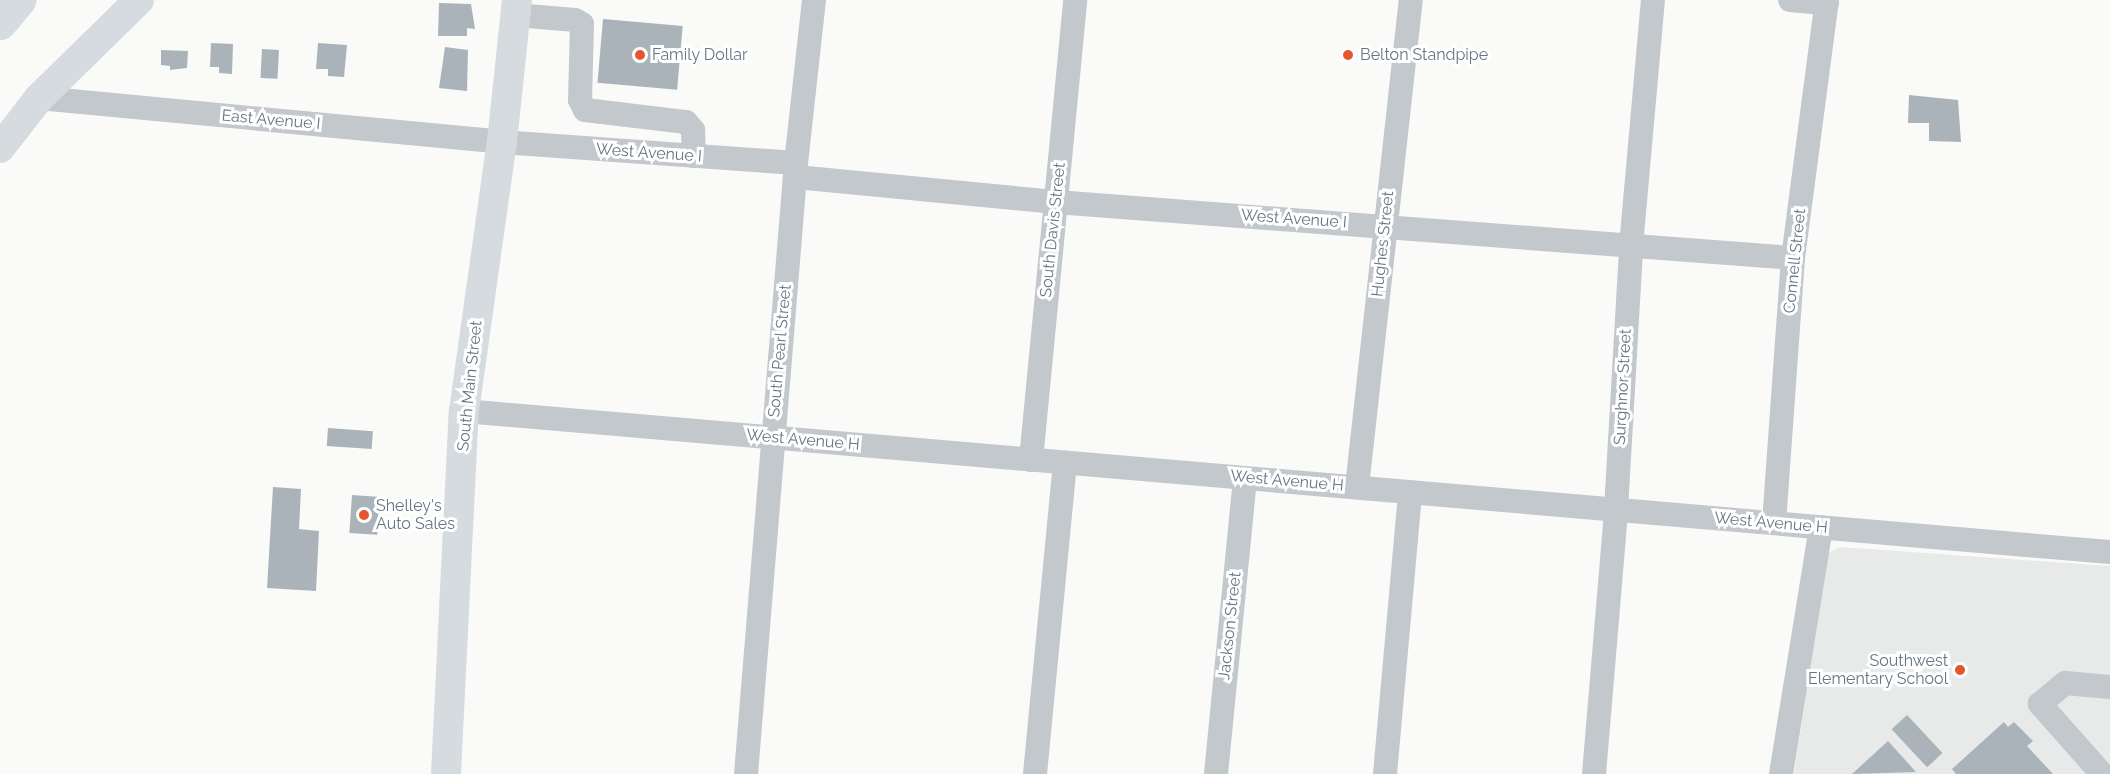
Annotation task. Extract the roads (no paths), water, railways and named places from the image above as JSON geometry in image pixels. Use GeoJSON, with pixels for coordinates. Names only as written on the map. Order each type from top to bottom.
{"type":"FeatureCollection","features":[{"type":"Feature","properties":{"kind":"highway"},"geometry":{"type":"LineString","coordinates":[[0,23],[19,0]]}},
{"type":"Feature","properties":{"kind":"main road"},"geometry":{"type":"LineString","coordinates":[[0,148],[39,98],[139,0]]}},
{"type":"Feature","properties":{"kind":"main road","name":"South Main Street"},"geometry":{"type":"LineString","coordinates":[[446,774],[465,411],[502,142],[517,8]]}},
{"type":"Feature","properties":{"kind":"street","name":"South Pearl Street"},"geometry":{"type":"LineString","coordinates":[[746,774],[772,437],[814,0]]}},
{"type":"Feature","properties":{"kind":"street","name":"South Davis Street"},"geometry":{"type":"LineString","coordinates":[[1031,459],[1075,0]]}},
{"type":"Feature","properties":{"kind":"street","name":"Hughes Street"},"geometry":{"type":"LineString","coordinates":[[1357,487],[1411,0]]}},
{"type":"Feature","properties":{"kind":"street","name":"Surghnor Street"},"geometry":{"type":"LineString","coordinates":[[1594,774],[1616,510],[1631,246],[1653,0]]}},
{"type":"Feature","properties":{"kind":"street"},"geometry":{"type":"LineString","coordinates":[[1790,0],[1827,2]]}},
{"type":"Feature","properties":{"kind":"street","name":"Connell Street"},"geometry":{"type":"LineString","coordinates":[[1774,523],[1793,258],[1827,2]]}},
{"type":"Feature","properties":{"kind":"street"},"geometry":{"type":"LineString","coordinates":[[517,8],[575,20],[582,24],[580,100],[585,110],[580,148]]}},
{"type":"Feature","properties":{"kind":"street","name":"East Avenue I"},"geometry":{"type":"LineString","coordinates":[[39,98],[502,142]]}},
{"type":"Feature","properties":{"kind":"street"},"geometry":{"type":"LineString","coordinates":[[585,110],[686,122],[693,130],[694,156]]}},
{"type":"Feature","properties":{"kind":"street","name":"West Avenue I"},"geometry":{"type":"LineString","coordinates":[[502,142],[694,156],[1056,202],[1385,225],[1793,258]]}},
{"type":"Feature","properties":{"kind":"street","name":"West Avenue H"},"geometry":{"type":"LineString","coordinates":[[465,411],[2110,552]]}},
{"type":"Feature","properties":{"kind":"street"},"geometry":{"type":"LineString","coordinates":[[1035,774],[1065,462]]}},
{"type":"Feature","properties":{"kind":"street","name":"Jackson Street"},"geometry":{"type":"LineString","coordinates":[[1216,774],[1245,478]]}},
{"type":"Feature","properties":{"kind":"street"},"geometry":{"type":"LineString","coordinates":[[1385,774],[1410,492]]}},
{"type":"Feature","properties":{"kind":"street"},"geometry":{"type":"LineString","coordinates":[[1781,774],[1821,527]]}},
{"type":"Feature","properties":{"kind":"street"},"geometry":{"type":"LineString","coordinates":[[2102,774],[2040,704],[2065,683],[2110,687]]}},
{"type":"Feature","properties":{"kind":"place","name":"Family Dollar"},"geometry":{"type":"Point","coordinates":[640,55]}},
{"type":"Feature","properties":{"kind":"place","name":"Belton Standpipe"},"geometry":{"type":"Point","coordinates":[1348,55]}},
{"type":"Feature","properties":{"kind":"place","name":"Shelley's Auto Sales"},"geometry":{"type":"Point","coordinates":[364,515]}},
{"type":"Feature","properties":{"kind":"place","name":"Southwest Elementary School"},"geometry":{"type":"Point","coordinates":[1960,670]}}]}
